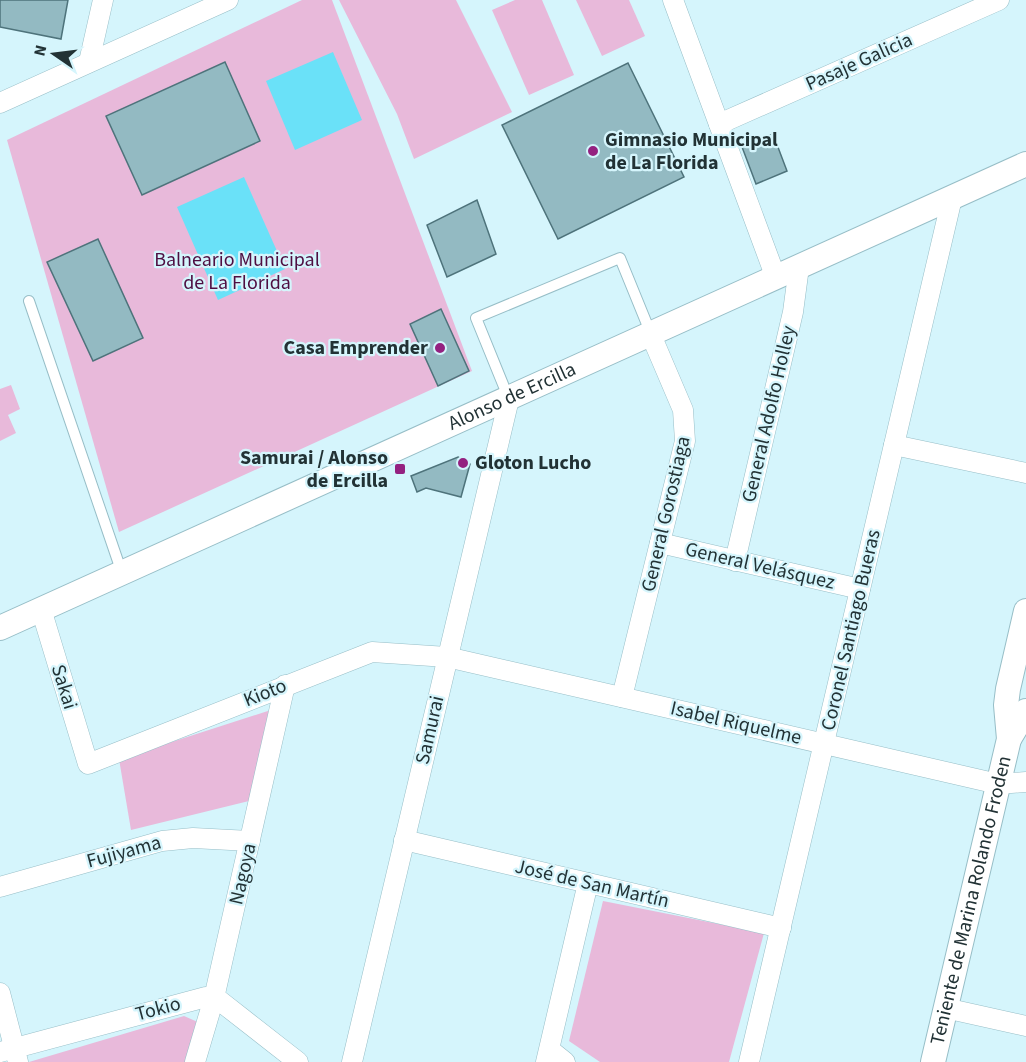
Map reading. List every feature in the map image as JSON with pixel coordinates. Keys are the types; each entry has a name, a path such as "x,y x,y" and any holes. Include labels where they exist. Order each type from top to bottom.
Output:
{"street":[{"path":"89,62 104,0"},
{"path":"0,102 228,0"},
{"path":"673,0 776,278"},
{"name":"Pasaje Galicia","path":"719,124 999,0"},
{"name":"Alonso de Ercilla","path":"0,628 1026,164"},
{"name":"Coronel Santiago Bueras","path":"749,1062 952,198"},
{"name":"General Adolfo Holley","path":"735,561 793,312 799,267"},
{"name":"General Gorostiaga","path":"622,697 683,452 686,430 679,400 651,334"},
{"name":"Samurai","path":"352,1062 509,399"},
{"path":"894,445 1026,473"},
{"name":"General Velásquez","path":"660,543 860,590"},
{"name":"Sakai","path":"41,609 88,764"},
{"name":"Teniente de Marina Rolando Froden","path":"1009,739 1006,705 1008,689 1026,611"},
{"name":"Kioto","path":"88,764 372,652 447,657"},
{"name":"Isabel Riquelme","path":"447,657 998,783 1026,782"},
{"name":"Nagoya","path":"195,1062 214,998 285,686"},
{"name":"Teniente de Marina Rolando Froden","path":"933,1062 1009,739 1026,711"},
{"name":"Fujiyama","path":"0,887 162,841 193,838 250,841"},
{"name":"José de San Martín","path":"404,840 781,928"},
{"path":"554,1058 588,883"},
{"path":"0,993 11,1054"},
{"name":"Tokio","path":"11,1054 198,998 214,998"},
{"path":"214,998 225,1004 298,1062"},
{"path":"945,1008 1026,1026"}],"lane":[{"path":"509,399 476,318 620,258 651,334"},
{"path":"29,301 122,573"}],"green space":[{"name":"Balneario Municipal de La Florida","path":"302,0 332,0 472,371 119,532 7,140"},
{"path":"339,0 456,0 512,112 414,159 397,114"},
{"path":"515,0 542,0 574,75 529,95 492,10"},
{"path":"576,0 629,0 645,36 602,56"},
{"path":"11,385 20,409 8,415 16,433 0,441 0,389"},
{"path":"277,708 253,800 131,830 119,759"},
{"path":"603,901 764,933 729,1062 600,1062 569,1041"},
{"path":"184,1016 200,1023 187,1062 29,1062"}],"water":[{"path":"333,52 362,120 295,150 266,81"},
{"path":"244,177 285,269 218,300 177,207"}],"building":[{"path":"0,0 68,0 61,39 0,27"},
{"path":"225,62 260,141 142,195 106,116"},
{"name":"Gimnasio Municipal de La Florida","path":"628,63 684,177 558,239 502,125"},
{"path":"773,134 787,171 756,184 742,147"},
{"path":"477,200 496,254 447,277 427,225"},
{"path":"98,239 143,338 93,361 47,262"},
{"name":"Casa Emprender","path":"441,309 469,371 438,386 410,324"},
{"path":"458,457 470,464 461,497 426,488 417,492 411,476"}],"place":[{"name":"Gimnasio Municipal de La Florida","path":"593,151"},
{"name":"Casa Emprender","path":"440,348"},
{"name":"Gloton Lucho","path":"463,463"},
{"name":"Samurai / Alonso de Ercilla","path":"400,469"}]}
